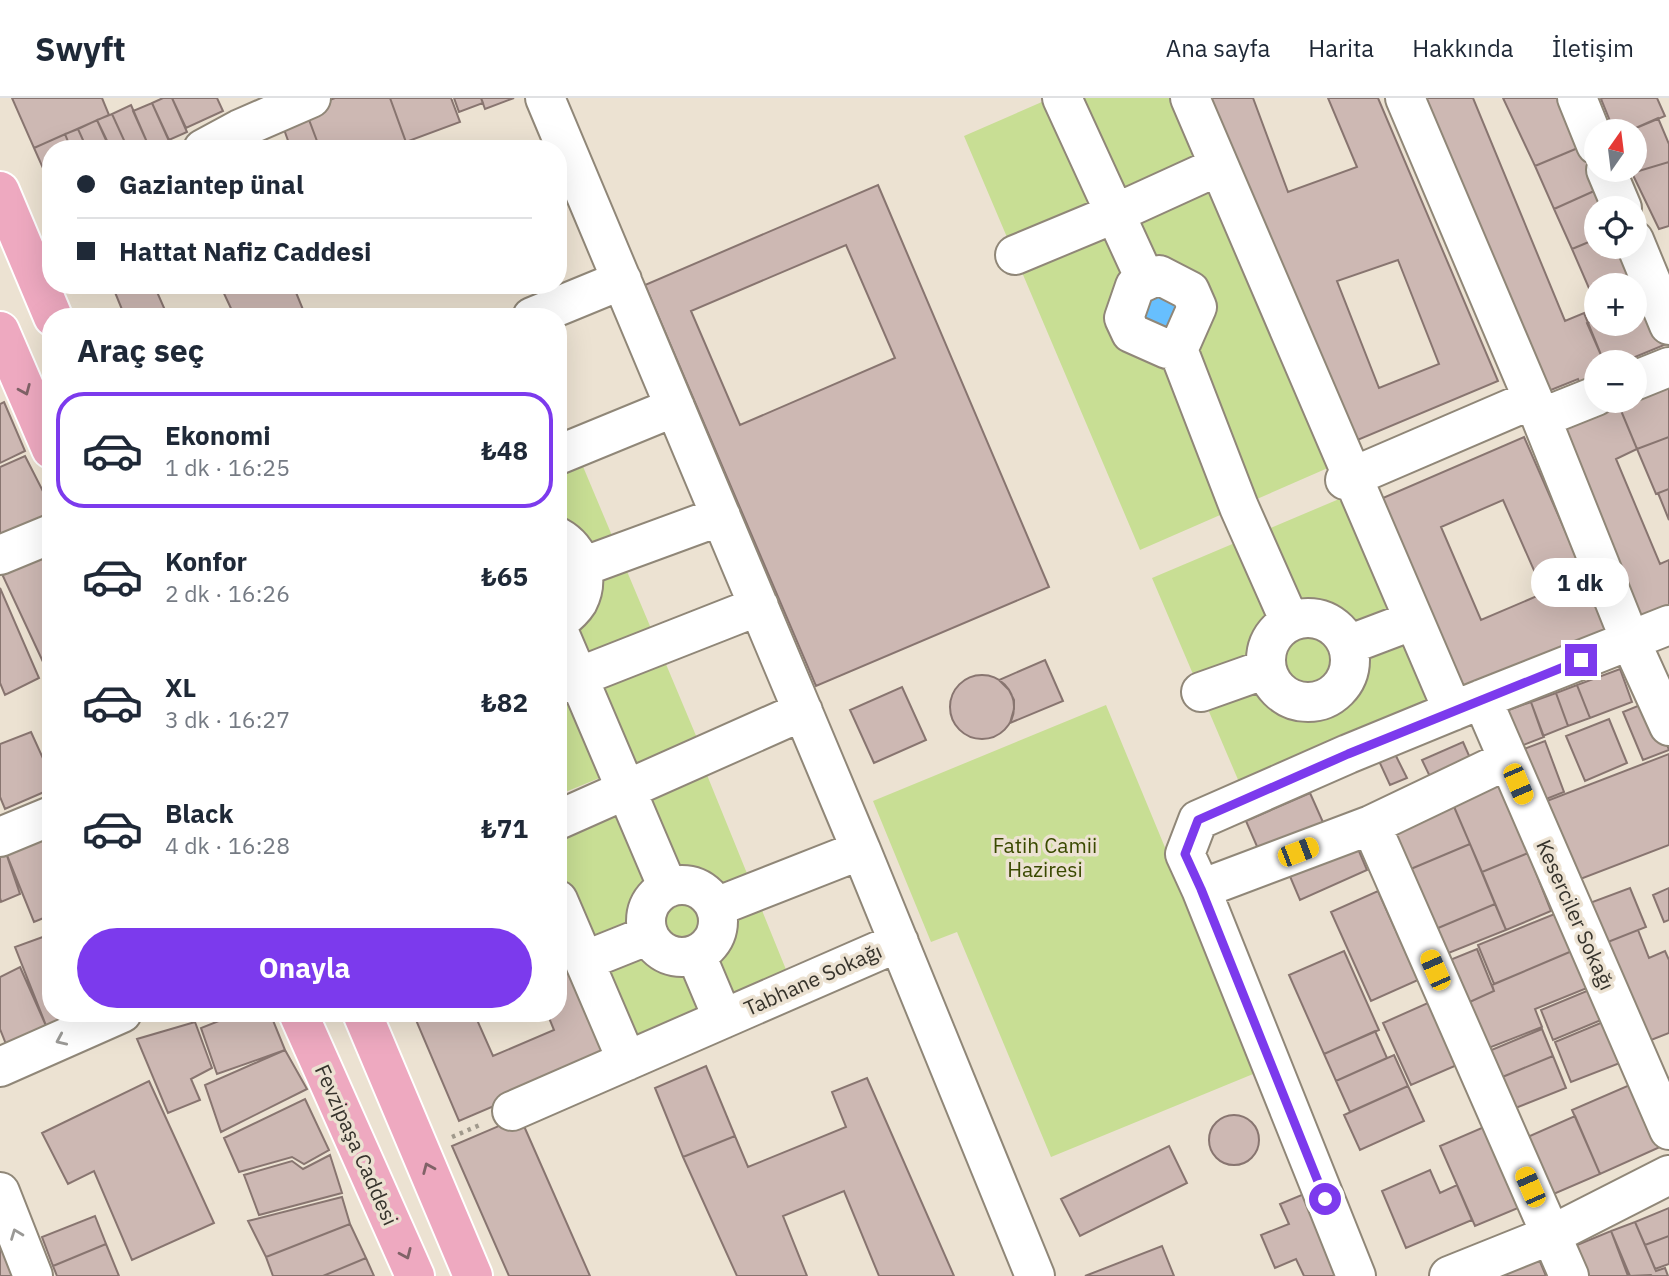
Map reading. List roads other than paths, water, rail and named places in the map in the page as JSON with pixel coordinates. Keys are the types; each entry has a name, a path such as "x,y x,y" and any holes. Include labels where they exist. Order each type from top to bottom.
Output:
{"main road":[{"path":"0,191 10,246 48,308"},
{"path":"0,331 42,428"},
{"name":"Fevzipaşa Caddesi","path":"302,1022 415,1276"},
{"path":"366,1022 472,1276"}],"street":[{"path":"212,140 237,113 311,98"},
{"path":"545,98 563,140"},
{"path":"1062,98 1146,281 1135,286 1124,318 1131,333 1167,349 1176,344 1238,507 1290,622"},
{"name":"Keserciler Sokağı","path":"1189,98 1349,478 1414,620 1467,705 1507,760 1669,1130"},
{"path":"1405,98 1537,408 1630,640 1669,726"},
{"path":"1577,98 1585,119"},
{"path":"567,150 899,942"},
{"path":"1015,255 1219,166"},
{"path":"1642,259 1669,325"},
{"path":"554,308 622,280"},
{"path":"1647,376 1669,367"},
{"path":"1349,478 1537,408 1584,398"},
{"path":"567,452 675,407"},
{"path":"582,568 721,516"},
{"path":"0,555 42,538"},
{"path":"567,543 575,552 582,568 583,584 579,600 567,615"},
{"path":"668,888 626,789 568,681 759,606"},
{"path":"1303,618 1330,624 1341,633 1348,645 1350,672 1333,695 1321,701 1307,703 1293,700 1281,693 1266,669 1270,642 1278,630 1303,618"},
{"path":"1348,645 1414,620"},
{"path":"1356,1276 1185,854 1198,820 1348,754 1669,625"},
{"path":"1201,692 1266,669"},
{"path":"1321,701 1348,754"},
{"path":"567,816 803,711"},
{"path":"1201,889 1371,825 1507,760"},
{"path":"0,837 42,820"},
{"path":"1371,825 1569,1276"},
{"path":"716,908 861,850"},
{"path":"679,885 701,890 716,908 718,930 706,949 696,955 683,958 671,956 660,950 649,935 646,916 650,905 657,895 668,888 679,885"},
{"path":"567,921 627,1061"},
{"path":"584,961 649,935"},
{"name":"Tabhane Sokağı","path":"512,1111 899,942 1035,1276"},
{"path":"696,955 723,1019"},
{"path":"0,1068 102,1022"},
{"path":"1449,1276 1551,1235 1669,1175"},
{"path":"0,1192 33,1276"}],"water":[{"path":"1143,285 1184,304 1160,342 1129,298"}],"park label":[{"name":"Fatih Camii Haziresi","path":"1045,858"}]}
